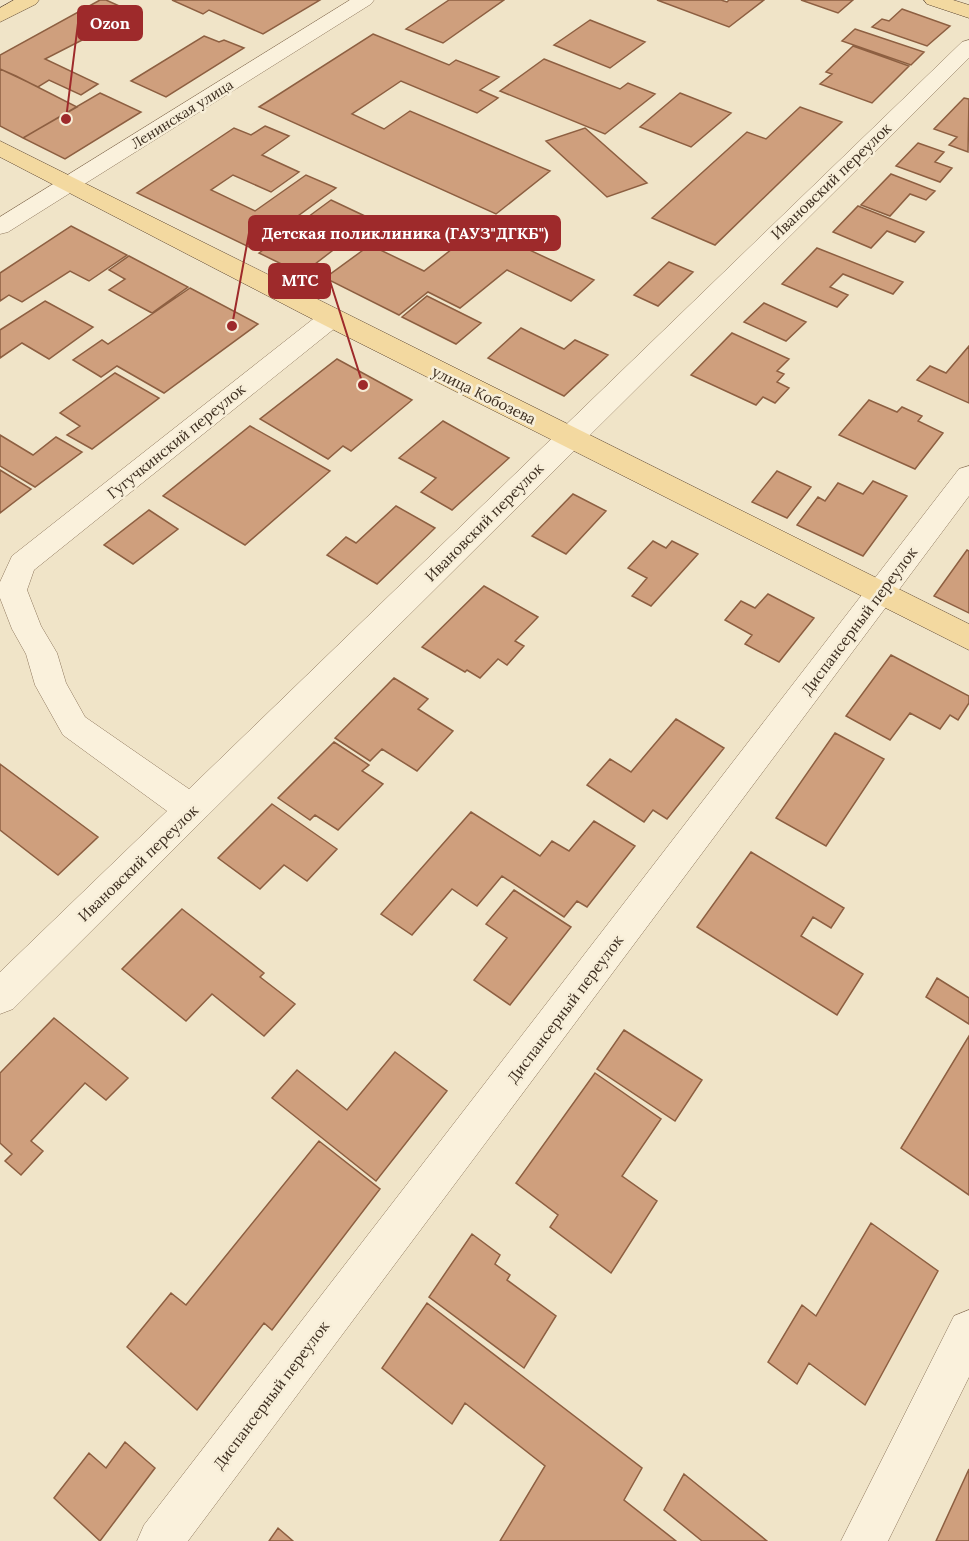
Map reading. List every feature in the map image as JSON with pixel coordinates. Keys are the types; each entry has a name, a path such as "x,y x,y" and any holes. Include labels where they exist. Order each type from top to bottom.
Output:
{"main road":[{"path":"0,16 29,0"},
{"path":"934,0 969,12"},
{"name":"улица Кобозева","path":"0,148 330,318 969,638"}],"street":[{"name":"Ленинская улица","path":"0,227 364,0"},
{"name":"Ивановский переулок","path":"0,997 969,46"},
{"name":"Гугучкинский переулок","path":"192,810 74,726 51,685 41,653 27,629 12,590 22,564 330,318"},
{"name":"Диспансерный переулок","path":"160,1541 969,476"},
{"path":"864,1541 969,1331"}],"building":[{"path":"100,0 106,0 135,13 45,59 98,84 81,95 49,80 38,87 0,69 0,55"},
{"path":"172,0 320,0 263,34 209,10 203,14"},
{"path":"449,0 504,0 443,43 406,29"},
{"path":"657,0 721,0 727,2 729,0 764,0 729,27"},
{"path":"801,0 853,0 838,13"},
{"path":"902,9 950,26 927,46 872,27 882,19 889,21"},
{"path":"590,20 645,42 610,68 554,45"},
{"path":"855,29 924,52 911,65 842,41"},
{"path":"373,34 449,65 456,60 499,77 480,90 498,98 477,113 401,81 352,114 384,129 410,111 550,171 496,214 259,107"},
{"path":"204,36 219,42 224,40 244,48 166,97 131,81"},
{"path":"853,46 909,66 872,103 820,84 832,74 826,72"},
{"path":"544,59 620,89 628,83 655,94 605,134 500,91"},
{"path":"0,69 77,107 23,138 0,126"},
{"path":"100,93 141,112 65,159 23,138"},
{"path":"680,93 731,113 691,147 640,127"},
{"path":"964,98 969,99 968,152 949,145 957,137 934,129"},
{"path":"800,107 842,122 715,245 652,218 747,132 766,139"},
{"path":"265,126 289,136 262,155 299,172 271,192 233,175 211,190 255,211 306,175 336,188 253,249 137,193 234,128 251,135"},
{"path":"585,128 647,183 607,197 546,141"},
{"path":"918,143 944,152 935,162 952,168 940,182 896,166"},
{"path":"891,174 935,191 926,200 910,194 890,216 861,205"},
{"path":"331,200 367,217 336,241 341,244 302,274 259,253"},
{"path":"858,206 924,232 915,242 887,231 871,248 833,232"},
{"path":"71,226 127,255 89,281 70,271 22,302 9,295 0,301 0,273"},
{"path":"480,227 594,280 571,301 507,270 460,308 428,292 399,315 325,278 370,245 424,271"},
{"path":"817,248 903,282 893,294 843,274 830,287 848,295 837,307 782,284"},
{"path":"129,256 188,287 152,313 109,290 125,279 109,270"},
{"path":"669,262 693,272 658,306 634,295"},
{"path":"190,288 258,324 164,393 117,366 101,377 73,360 102,340 108,344"},
{"path":"427,296 481,323 456,344 402,317"},
{"path":"45,301 93,327 49,359 22,343 0,358 0,330"},
{"path":"764,303 806,322 786,341 744,322"},
{"path":"521,328 564,349 575,340 608,355 564,396 488,358"},
{"path":"732,333 789,359 777,371 784,374 777,382 789,388 775,403 763,397 756,405 691,375"},
{"path":"969,346 969,403 917,380 930,366 946,373"},
{"path":"337,359 412,400 351,451 343,446 328,459 260,419"},
{"path":"115,373 159,398 92,449 67,435 80,426 60,413"},
{"path":"869,400 897,412 902,407 922,416 918,421 943,433 915,469 839,435"},
{"path":"443,421 509,458 452,510 421,492 436,478 399,458"},
{"path":"250,426 330,471 245,545 163,496"},
{"path":"0,435 33,455 56,437 82,452 35,487 0,466"},
{"path":"0,470 31,489 0,513"},
{"path":"777,471 811,487 787,518 752,502"},
{"path":"873,481 907,496 863,556 797,525 818,497 825,501 838,483 863,494"},
{"path":"573,494 606,511 566,554 532,536"},
{"path":"396,506 435,528 377,584 327,555 346,537 356,543"},
{"path":"149,510 178,529 133,564 104,545"},
{"path":"653,541 666,548 672,541 698,554 651,606 632,596 647,578 628,568"},
{"path":"967,550 969,551 969,613 934,596"},
{"path":"484,586 538,617 515,641 524,646 507,665 498,659 480,678 422,647"},
{"path":"768,594 814,618 779,662 745,644 752,635 725,620 741,601 755,608"},
{"path":"891,655 969,696 969,703 958,720 950,715 940,729 910,713 890,740 846,716"},
{"path":"394,678 428,699 418,709 453,731 417,771 382,749 370,761 335,738"},
{"path":"676,719 724,748 667,819 653,810 644,822 587,785 610,759 631,772"},
{"path":"835,733 884,759 826,846 776,818"},
{"path":"334,742 369,765 362,771 383,784 338,830 315,815 310,820 278,798"},
{"path":"0,764 98,837 58,875 0,830"},
{"path":"272,804 337,849 307,881 284,865 260,889 218,858"},
{"path":"471,812 540,856 552,841 569,851 594,821 635,846 587,907 577,901 564,917 502,876 477,906 452,889 412,935 381,914"},
{"path":"751,852 844,908 831,928 813,917 801,936 863,974 837,1015 697,927"},
{"path":"514,890 571,927 510,1005 474,980 507,938 486,924"},
{"path":"182,909 264,973 260,977 295,1004 264,1036 212,994 186,1021 122,969"},
{"path":"937,978 969,998 969,1024 926,997"},
{"path":"54,1018 128,1078 106,1100 85,1083 31,1141 43,1151 21,1175 5,1161 12,1154 0,1143 0,1073"},
{"path":"624,1030 702,1080 675,1121 597,1069"},
{"path":"969,1036 969,1195 901,1148"},
{"path":"395,1052 447,1091 376,1181 272,1098 297,1070 347,1110"},
{"path":"595,1073 661,1119 622,1176 657,1201 611,1273 550,1227 558,1215 516,1183"},
{"path":"319,1141 380,1189 272,1330 264,1323 197,1410 127,1347 171,1293 186,1305"},
{"path":"871,1223 938,1271 865,1405 809,1363 797,1384 768,1362 802,1305 816,1316"},
{"path":"472,1234 500,1255 495,1264 510,1275 507,1280 556,1316 524,1368 429,1297"},
{"path":"427,1303 642,1468 624,1500 676,1541 500,1541 545,1466 465,1403 452,1424 382,1368"},
{"path":"125,1442 155,1468 100,1541 54,1498 89,1453 106,1468"},
{"path":"969,1469 969,1541 936,1541"},
{"path":"684,1474 767,1541 702,1541 664,1510"},
{"path":"278,1528 293,1541 269,1541"}],"place":[{"name":"Ozon","path":"66,119"},
{"name":"Детская поликлиника (ГАУЗ\"ДГКБ\")","path":"232,326"},
{"name":"МТС","path":"363,385"}]}
